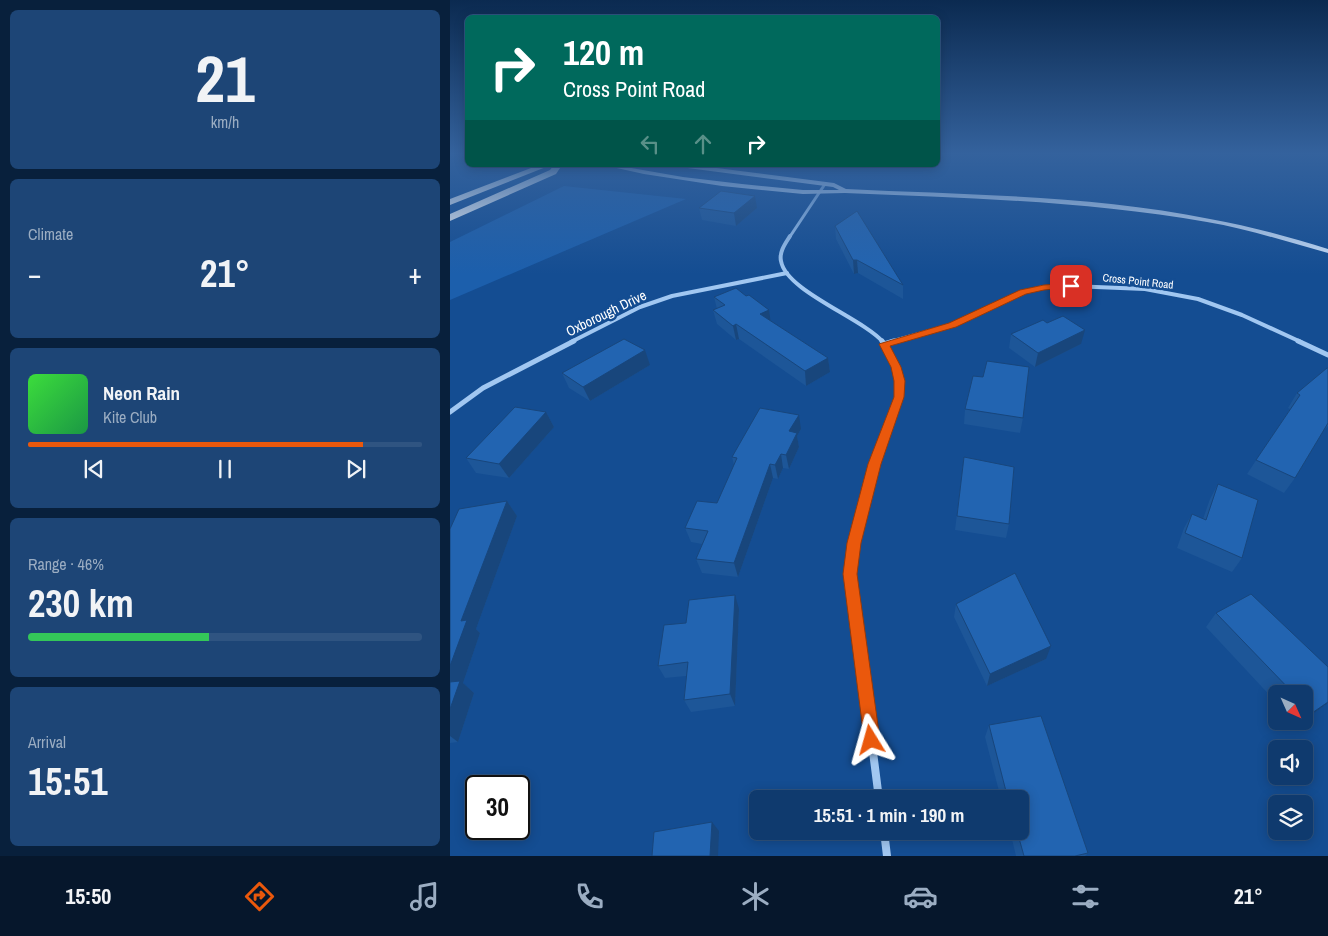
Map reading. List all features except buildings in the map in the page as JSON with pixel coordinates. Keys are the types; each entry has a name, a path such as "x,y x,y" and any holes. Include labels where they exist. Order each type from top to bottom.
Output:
{"highway":[{"path":"450,202 471,194"},
{"path":"450,218 504,194"}],"main road":[{"path":"903,194 1078,203 1149,209 1239,225 1328,250"}],"street":[{"path":"817,194 783,246 780,256 781,264 794,282 872,331 884,344 896,367 900,381 899,397 874,464 854,543 850,574 879,790"},
{"name":"Oxborough Drive","path":"450,412 483,388 640,307 672,296 787,273"},
{"name":"Cross Point Road","path":"884,344 952,325 1023,292 1044,287 1071,286 1155,290 1198,299 1242,315 1328,355"},
{"path":"885,840 887,856"}],"shaded area":[{"path":"548,194 639,194 686,199 450,300 450,242"}],"route":[{"path":"871,740 850,574 854,543 874,464 899,397 900,381 896,367 884,344 952,325 1023,292 1044,287 1071,286"}]}
